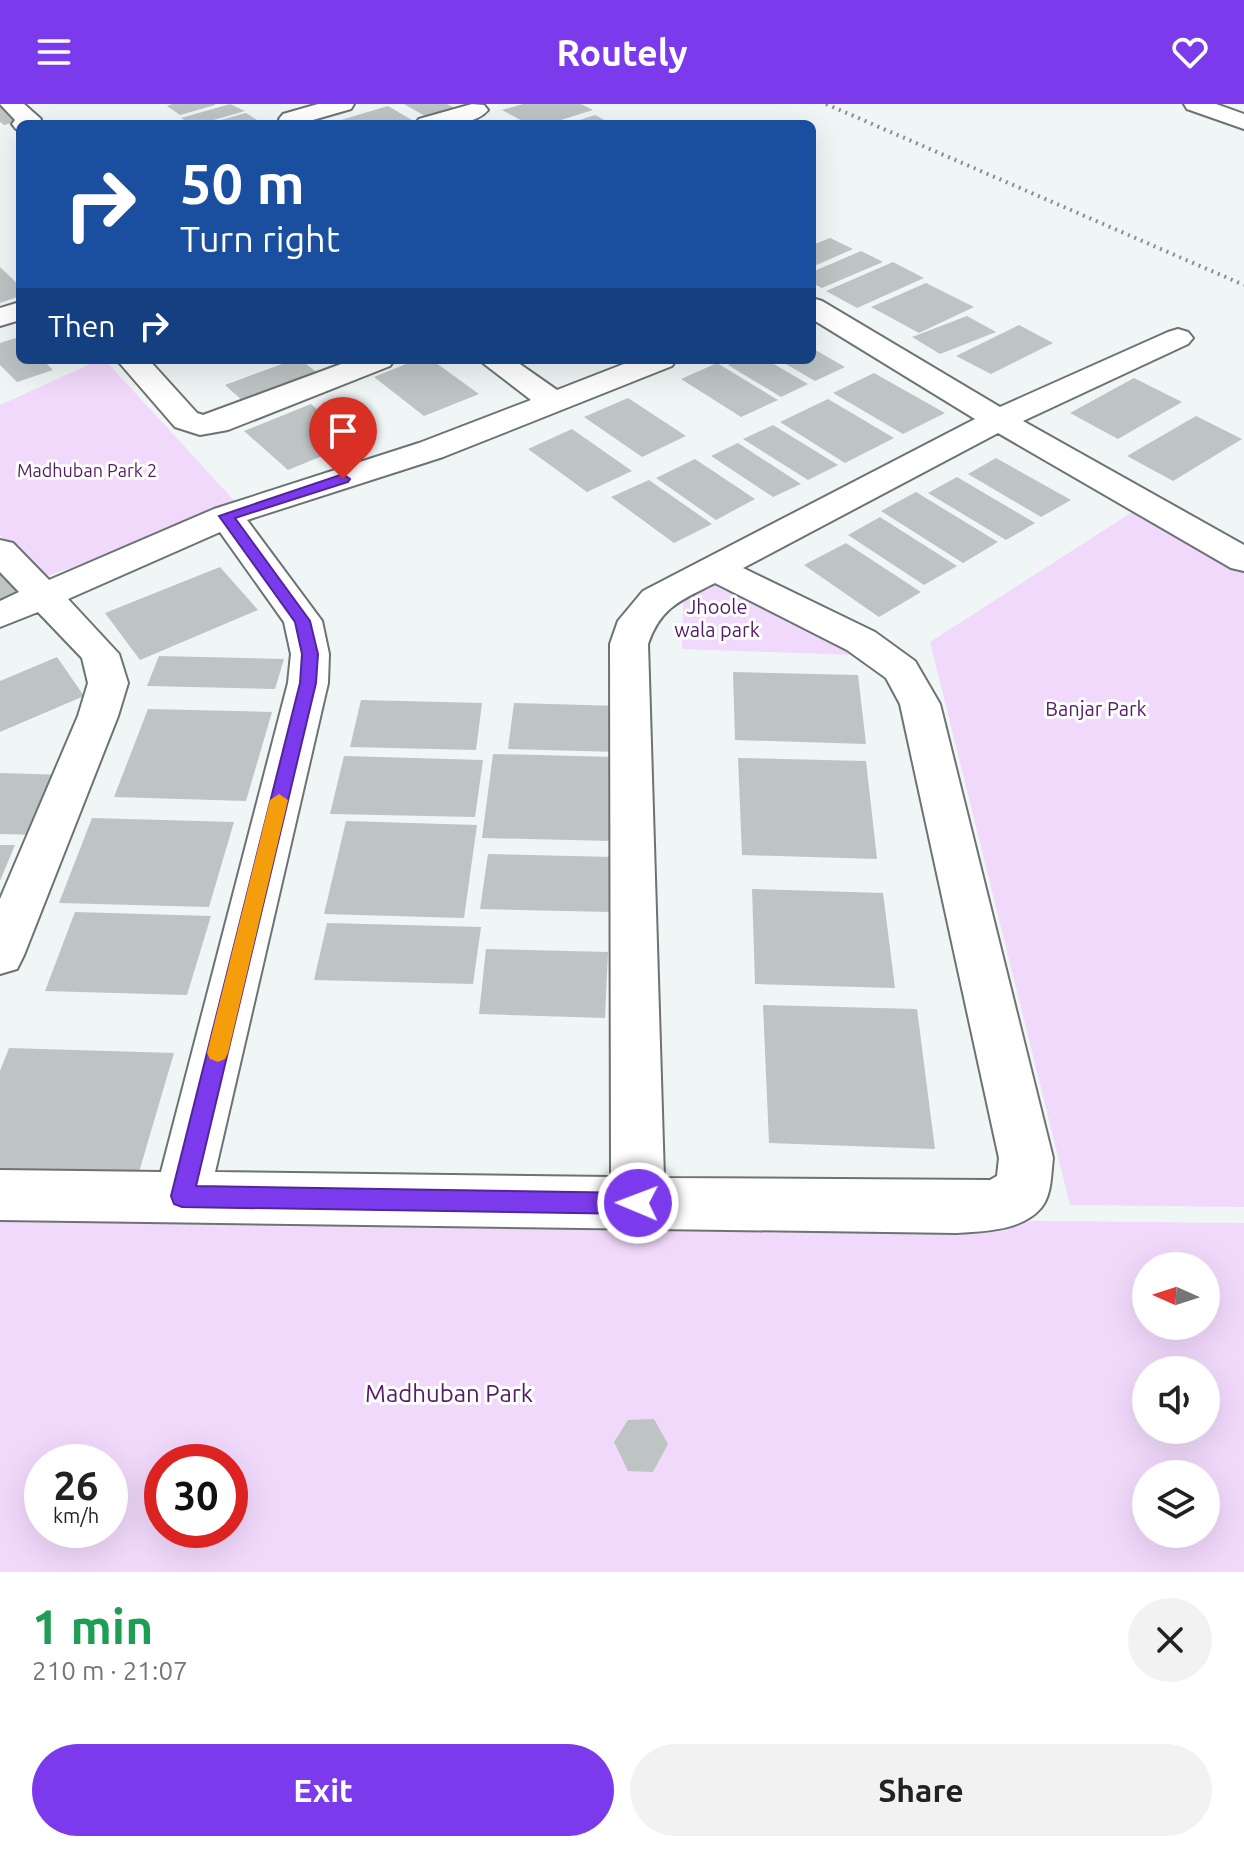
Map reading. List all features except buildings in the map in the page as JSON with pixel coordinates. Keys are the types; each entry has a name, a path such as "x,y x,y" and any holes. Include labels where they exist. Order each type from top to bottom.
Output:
{"street":[{"path":"10,104 28,120"},
{"path":"288,118 343,104"},
{"path":"1195,104 1244,122"},
{"path":"437,120 470,107 492,120"},
{"path":"816,309 998,420 1244,560"},
{"path":"638,1203 629,644 637,621 656,599 714,568 998,420 1178,338"},
{"path":"136,364 186,420 200,425 217,423 369,364"},
{"path":"500,364 554,402"},
{"path":"0,615 226,516 431,450 651,364"},
{"path":"182,1196 309,669 310,654 303,621 226,516"},
{"path":"0,551 100,654 108,683 98,716 0,955"},
{"path":"0,1195 957,1207 998,1205 1022,1190 1026,1158 920,704 901,670 861,641 714,568"}],"green space":[{"name":"Madhuban Park 2","path":"90,364 109,364 240,507 39,579 0,535 0,405"},
{"name":"Banjar Park","path":"1137,509 1244,571 1244,1207 1070,1205 930,642"},
{"name":"Jhoole wala park","path":"684,579 716,583 881,656 682,649"},
{"name":"Madhuban Park","path":"0,1211 1244,1223 1244,1572 0,1572"}],"railway":[{"path":"826,104 1244,285"}],"slow traffic":[{"path":"218,1053 279,800"}],"route":[{"path":"343,479 226,516 303,621 310,654 308,683 182,1196 638,1203"}]}
